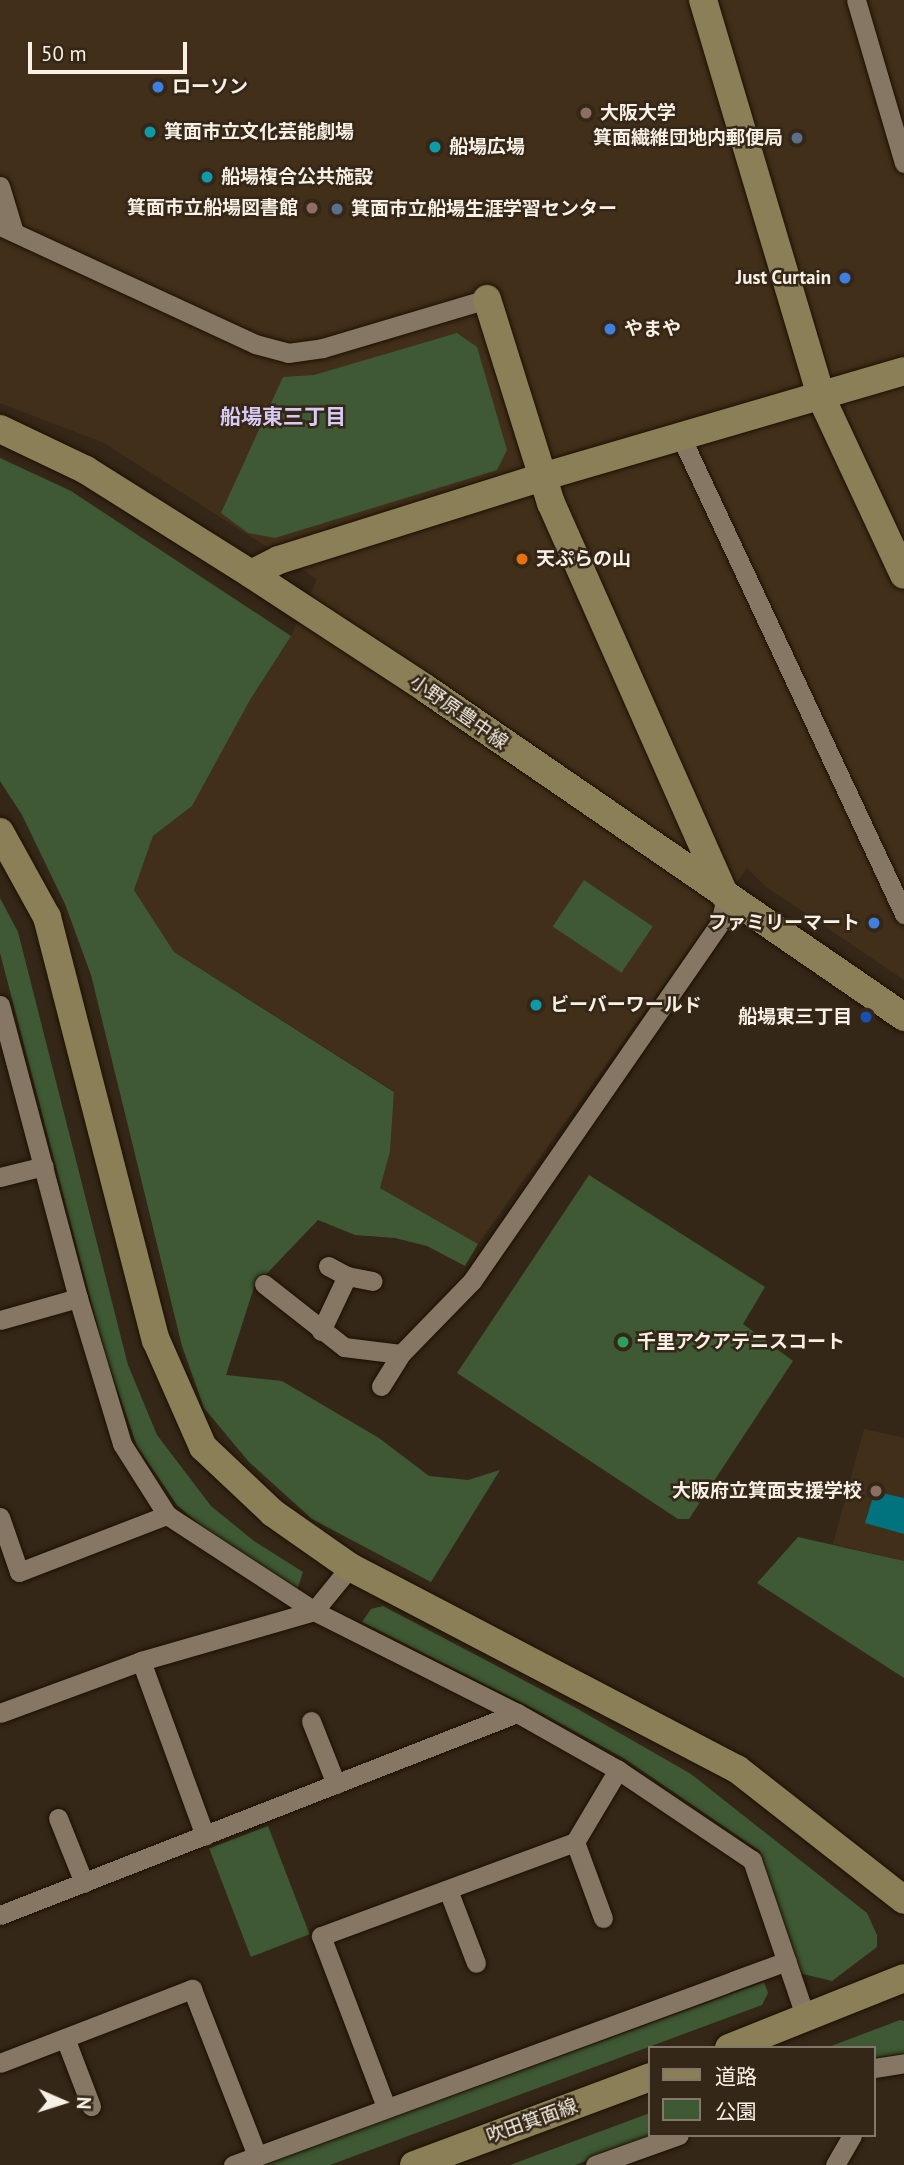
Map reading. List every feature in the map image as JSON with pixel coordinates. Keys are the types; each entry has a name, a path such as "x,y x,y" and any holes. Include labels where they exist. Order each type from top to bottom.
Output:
{"street":[{"path":"703,0 821,397 904,575"},
{"path":"856,0 904,163"},
{"path":"0,186 7,229 255,344 288,353 323,348 487,299 542,477 726,898 720,923 472,1281 401,1354 381,1386"},
{"path":"251,574 279,560 542,477 904,371"},
{"name":"小野原豊中線","path":"0,429 86,470 251,574 425,688 726,898 904,1017"},
{"path":"681,436 904,914"},
{"path":"0,832 47,917 156,1340 203,1447 272,1513 350,1567 737,1769 904,1900"},
{"path":"0,1005 78,1298 122,1444 167,1515 313,1611 517,1713 618,1770 752,1860 806,2019"},
{"path":"0,1177 44,1166"},
{"path":"328,1266 346,1276 373,1281"},
{"path":"321,1331 346,1276"},
{"path":"264,1284 344,1347 401,1354"},
{"path":"0,1320 78,1298"},
{"path":"0,1517 19,1572 167,1515"},
{"path":"0,1713 141,1661 313,1611 350,1567"},
{"path":"141,1661 205,1836"},
{"path":"0,1915 517,1713"},
{"path":"311,1721 337,1784"},
{"path":"386,2108 321,1936 575,1842 618,1770"},
{"path":"58,1818 84,1882"},
{"path":"575,1842 603,1918"},
{"path":"447,1890 477,1963"},
{"path":"233,2165 787,1961"},
{"path":"734,2046 904,1978"},
{"path":"0,2063 192,1989 257,2156"},
{"path":"65,2038 91,2106"},
{"path":"876,2068 904,2063"},
{"name":"吹田箕面線","path":"414,2165 648,2078"},
{"path":"595,2165 673,2137"},
{"path":"835,2165 851,2137"}],"shaded area":[{"path":"0,0 904,0 904,980 765,886 747,868 478,1244 380,1188 390,1152 394,1091 174,952 134,890 153,836 192,806 250,700 291,636 317,579 104,443 0,403"},
{"name":"大阪府立箕面支援学校","path":"864,1429 904,1438 904,1561 833,1544"}],"green space":[{"path":"457,333 477,347 507,450 497,470 275,538 248,533 221,513 283,377 314,375"},
{"path":"0,458 71,491 291,636 250,700 192,806 153,836 134,890 174,952 394,1092 390,1152 380,1188 478,1244 465,1266 427,1246 395,1238 355,1235 318,1220 254,1287 226,1375 282,1381 379,1438 429,1476 468,1480 500,1470 431,1582 312,1519 249,1462 204,1408 182,1346 91,975 65,904 22,815 0,781"},
{"path":"584,880 653,926 621,973 553,926"},
{"path":"0,898 18,932 128,1365 157,1435 211,1506 254,1541 303,1572 297,1590 221,1543 177,1505 137,1446 105,1354 0,953"},
{"name":"千里アクアテニスコート","path":"589,1175 765,1287 743,1324 793,1361 689,1519 678,1519 457,1373"},
{"path":"798,1537 904,1561 904,1678 757,1583"},
{"path":"383,1606 576,1708 691,1774 867,1913 877,1935 877,1947 832,1981 799,1973 760,1851 625,1759 538,1711 362,1622 371,1609"},
{"path":"268,1826 310,1934 251,1957 209,1849"},
{"path":"764,1982 768,1993 762,2005 330,2165 261,2165"},
{"path":"900,2020 904,2021 904,2054 876,2058 876,2046 831,2046"},
{"path":"648,2114 650,2137 575,2165 510,2165"}],"water":[{"path":"877,1484 884,1486 882,1493 904,1498 904,1534 865,1523"}],"place":[{"name":"ローソン","path":"158,87"},
{"name":"大阪大学","path":"586,113"},
{"name":"箕面市立文化芸能劇場","path":"150,132"},
{"name":"箕面繊維団地内郵便局","path":"797,138"},
{"name":"船場広場","path":"435,147"},
{"name":"船場複合公共施設","path":"207,177"},
{"name":"箕面市立船場図書館","path":"312,208"},
{"name":"箕面市立船場生涯学習センター","path":"337,209"},
{"name":"Just Curtain","path":"845,278"},
{"name":"やまや","path":"610,329"},
{"name":"天ぷらの山","path":"522,559"},
{"name":"ファミリーマート","path":"874,923"},
{"name":"ビーバーワールド","path":"536,1005"},
{"name":"船場東三丁目","path":"866,1017"},
{"name":"千里アクアテニスコート","path":"623,1342"},
{"name":"大阪府立箕面支援学校","path":"876,1491"}],"district":[{"name":"船場東三丁目","path":"283,417"}]}
